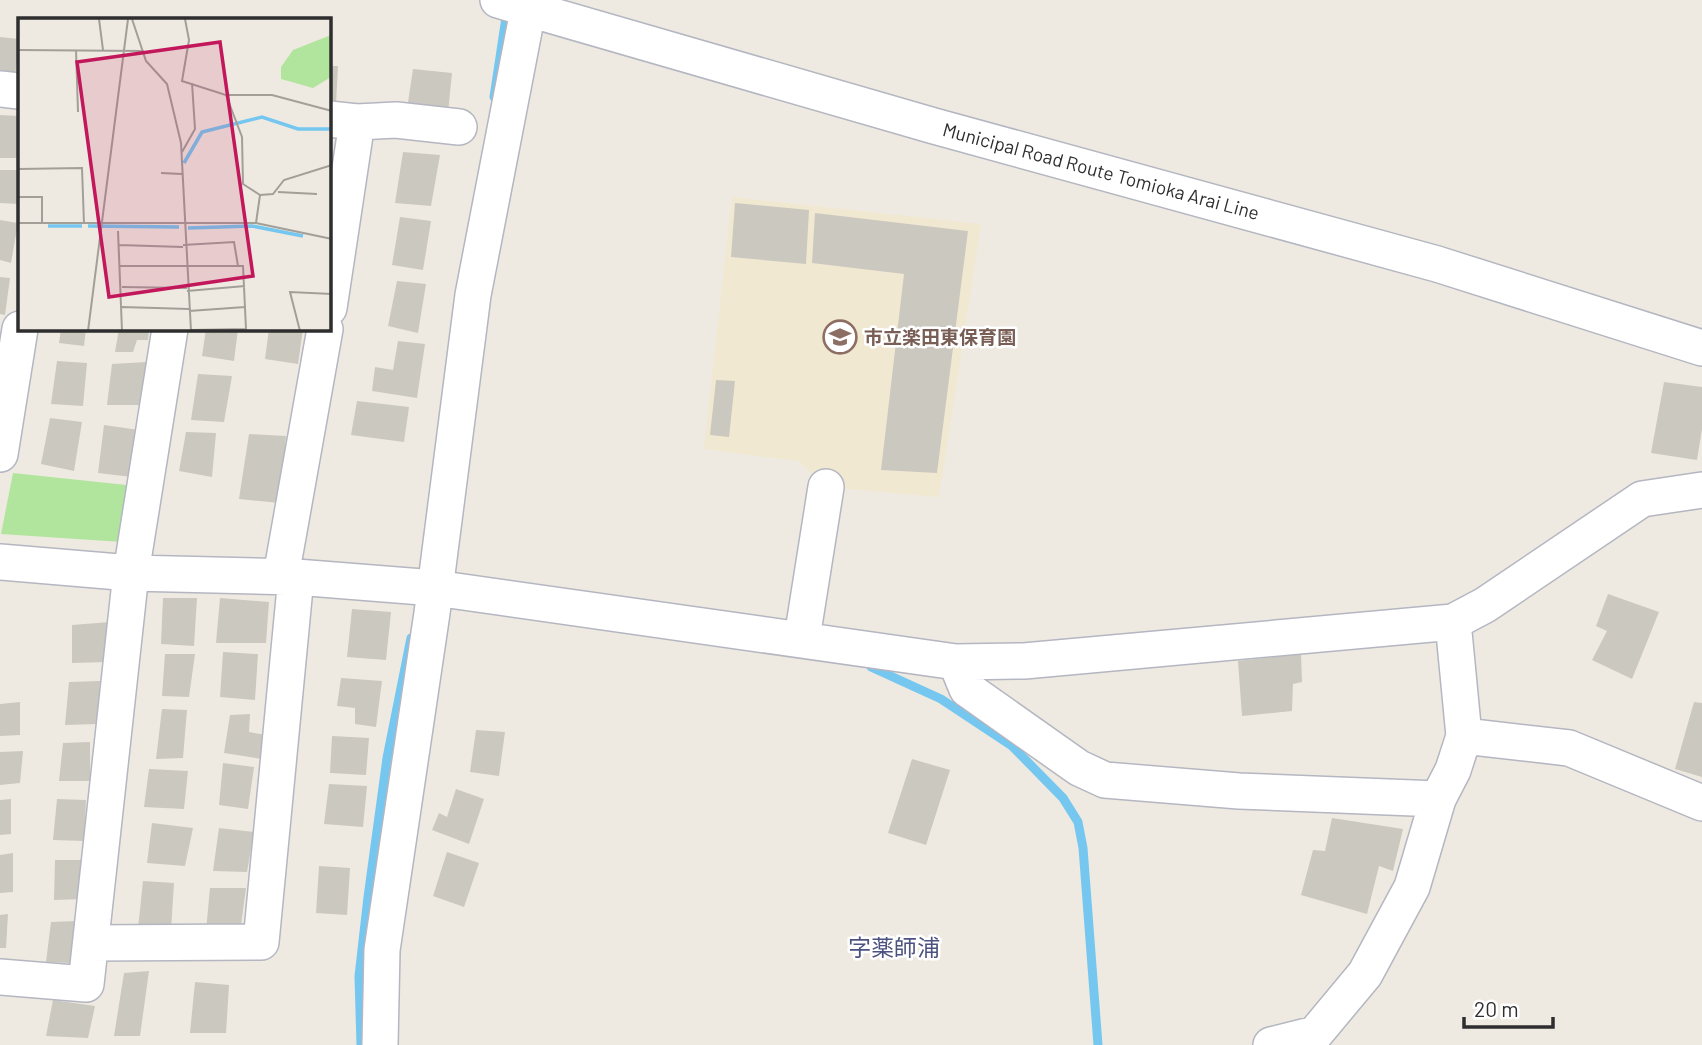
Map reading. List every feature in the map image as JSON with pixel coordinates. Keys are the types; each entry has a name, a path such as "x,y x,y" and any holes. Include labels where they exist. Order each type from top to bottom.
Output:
{"street":[{"name":"Municipal Road Route Tomioka Arai Line","path":"519,3 934,126 1424,260 1702,348"},
{"path":"380,1045 372,949 435,588 473,295 519,3"},
{"path":"0,89 18,91"},
{"path":"331,281 343,121 396,120 459,127"},
{"path":"0,454 20,331"},
{"path":"0,977 86,984 131,573 170,331"},
{"path":"91,943 261,942 289,577 325,331"},
{"path":"802,638 826,487"},
{"path":"0,562 131,573 289,577 435,588 802,638 956,662 1024,661 1453,622 1485,605 1643,499 1702,490"},
{"path":"1271,1045 1313,1040 1365,974 1412,887 1438,799 1464,736 1453,622"},
{"path":"956,662 967,689 1079,768 1105,780 1239,791 1438,799"},
{"path":"1464,736 1569,748 1702,803"}],"shaded area":[{"name":"市立楽田東保育園","path":"732,197 981,224 939,497 826,487 798,461 704,449"}],"green space":[{"path":"13,473 136,486 122,542 1,534"}],"building":[{"path":"0,37 18,39 15,78 0,76"},
{"path":"331,66 338,66 336,104 331,104"},
{"path":"413,69 452,73 448,113 407,109"},
{"path":"0,115 18,116 18,158 0,158"},
{"path":"403,152 440,155 431,206 395,203"},
{"path":"0,170 18,170 18,204 0,203"},
{"path":"735,203 809,210 806,264 731,257"},
{"path":"815,213 968,231 937,473 881,470 904,274 812,263"},
{"path":"400,217 431,221 423,270 392,265"},
{"path":"0,220 18,223 11,263 0,260"},
{"path":"0,277 10,278 5,315 0,314"},
{"path":"397,281 426,284 418,333 388,326"},
{"path":"61,331 86,331 84,346 59,343"},
{"path":"119,331 149,331 148,340 137,340 133,352 115,352"},
{"path":"206,331 238,331 234,361 202,356"},
{"path":"269,331 303,331 298,364 265,359"},
{"path":"398,341 425,344 417,398 372,391 375,367 393,370"},
{"path":"57,361 87,363 83,406 51,404"},
{"path":"147,362 141,405 107,405 112,364"},
{"path":"198,374 232,376 224,422 191,420"},
{"path":"716,380 735,381 729,437 710,435"},
{"path":"1664,382 1702,387 1702,429 1697,460 1651,453"},
{"path":"357,401 409,407 404,442 351,435"},
{"path":"50,418 82,422 74,471 41,464"},
{"path":"104,425 139,430 132,477 98,473"},
{"path":"186,432 216,433 212,477 179,471"},
{"path":"249,434 286,436 280,503 239,499"},
{"path":"1608,594 1659,612 1632,679 1592,660 1607,631 1596,626"},
{"path":"163,598 197,598 194,646 161,644"},
{"path":"220,598 269,602 266,643 216,643"},
{"path":"352,609 391,612 386,660 347,657"},
{"path":"110,622 109,662 72,663 72,625"},
{"path":"223,652 258,654 255,700 220,697"},
{"path":"165,654 195,654 189,697 162,696"},
{"path":"1301,654 1302,682 1293,684 1292,711 1242,716 1238,661"},
{"path":"341,678 382,681 376,727 355,724 355,708 337,706"},
{"path":"100,681 97,724 65,725 69,682"},
{"path":"20,702 20,735 0,736 0,704"},
{"path":"1694,702 1702,703 1702,777 1675,769"},
{"path":"162,709 187,710 183,758 156,759"},
{"path":"250,714 249,732 266,735 262,759 224,753 230,715"},
{"path":"476,730 505,732 499,776 470,772"},
{"path":"332,736 369,738 366,775 330,773"},
{"path":"90,742 90,781 59,781 63,743"},
{"path":"23,751 20,783 0,785 0,752"},
{"path":"912,759 950,770 926,845 888,833"},
{"path":"223,763 254,767 248,809 219,805"},
{"path":"149,769 188,771 184,809 144,807"},
{"path":"329,784 367,786 363,827 324,824"},
{"path":"456,789 484,799 469,844 432,830 439,813 447,817"},
{"path":"11,799 11,834 0,835 0,800"},
{"path":"57,799 86,800 84,841 53,840"},
{"path":"1332,818 1403,829 1393,871 1379,866 1367,914 1301,895 1313,850 1325,851"},
{"path":"152,823 193,828 185,866 147,863"},
{"path":"219,828 254,832 247,872 213,871"},
{"path":"447,852 479,863 464,907 433,896"},
{"path":"13,853 13,892 0,893 0,855"},
{"path":"55,860 84,860 83,899 54,900"},
{"path":"319,866 350,868 347,915 316,913"},
{"path":"143,881 174,883 171,930 138,929"},
{"path":"210,888 246,888 240,933 206,931"},
{"path":"8,914 6,948 0,948 0,915"},
{"path":"76,921 71,963 46,962 51,922"},
{"path":"149,971 140,1036 114,1036 124,973"},
{"path":"195,982 229,985 226,1033 190,1033"},
{"path":"53,1000 95,1006 88,1038 46,1036"}],"waterway":[{"path":"494,97 507,11"},
{"path":"361,1045 359,976 368,897 387,758 411,638"},
{"path":"871,667 941,699 1012,746 1063,798 1078,822 1083,848 1098,1045"}],"place":[{"name":"市立楽田東保育園","path":"840,337"}],"district":[{"name":"字薬師浦","path":"894,948"}]}
